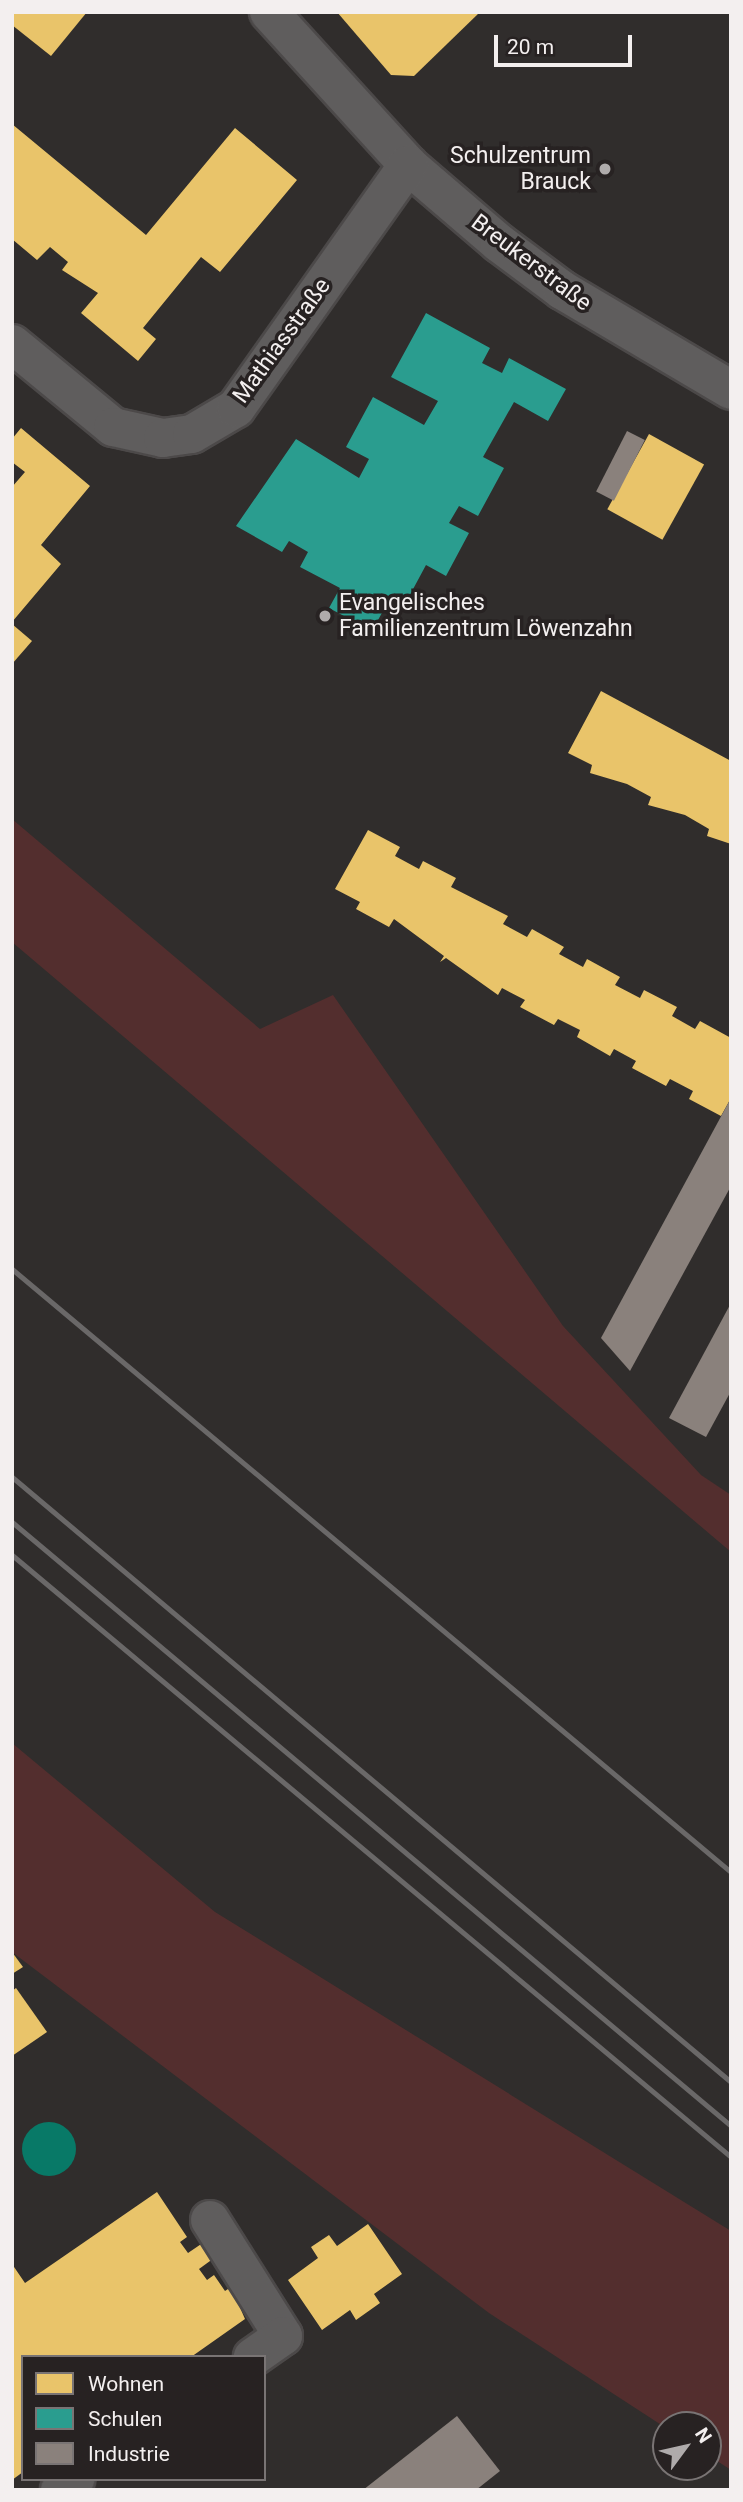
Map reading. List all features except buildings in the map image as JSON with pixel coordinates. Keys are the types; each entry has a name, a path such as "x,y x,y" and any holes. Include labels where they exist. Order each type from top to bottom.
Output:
{"street":[{"name":"Breukerstraße","path":"269,12 408,164 562,290 731,390"},
{"name":"Mathiasstraße","path":"12,344 113,427 163,438 192,434 236,408 408,164"},
{"path":"210,2220 283,2336 256,2355"}],"shaded area":[{"path":"12,819 260,1029 333,995 563,1326 701,1475 731,1495 731,1552 12,942"},
{"path":"12,1743 215,1912 731,2231 731,2470 722,2464 722,2411 652,2411 652,2419 489,2313 12,1952"},
{"path":"49,2122 68,2130 76,2149 68,2168 49,2176 30,2168 22,2149 30,2130"}],"railway":[{"path":"12,1269 731,1872"},
{"path":"12,1477 731,2082"},
{"path":"12,1522 731,2126"},
{"path":"12,1555 731,2157"}],"place":[{"name":"Schulzentrum Brauck","path":"605,169"},
{"name":"Evangelisches Familienzentrum Löwenzahn","path":"325,616"}]}
